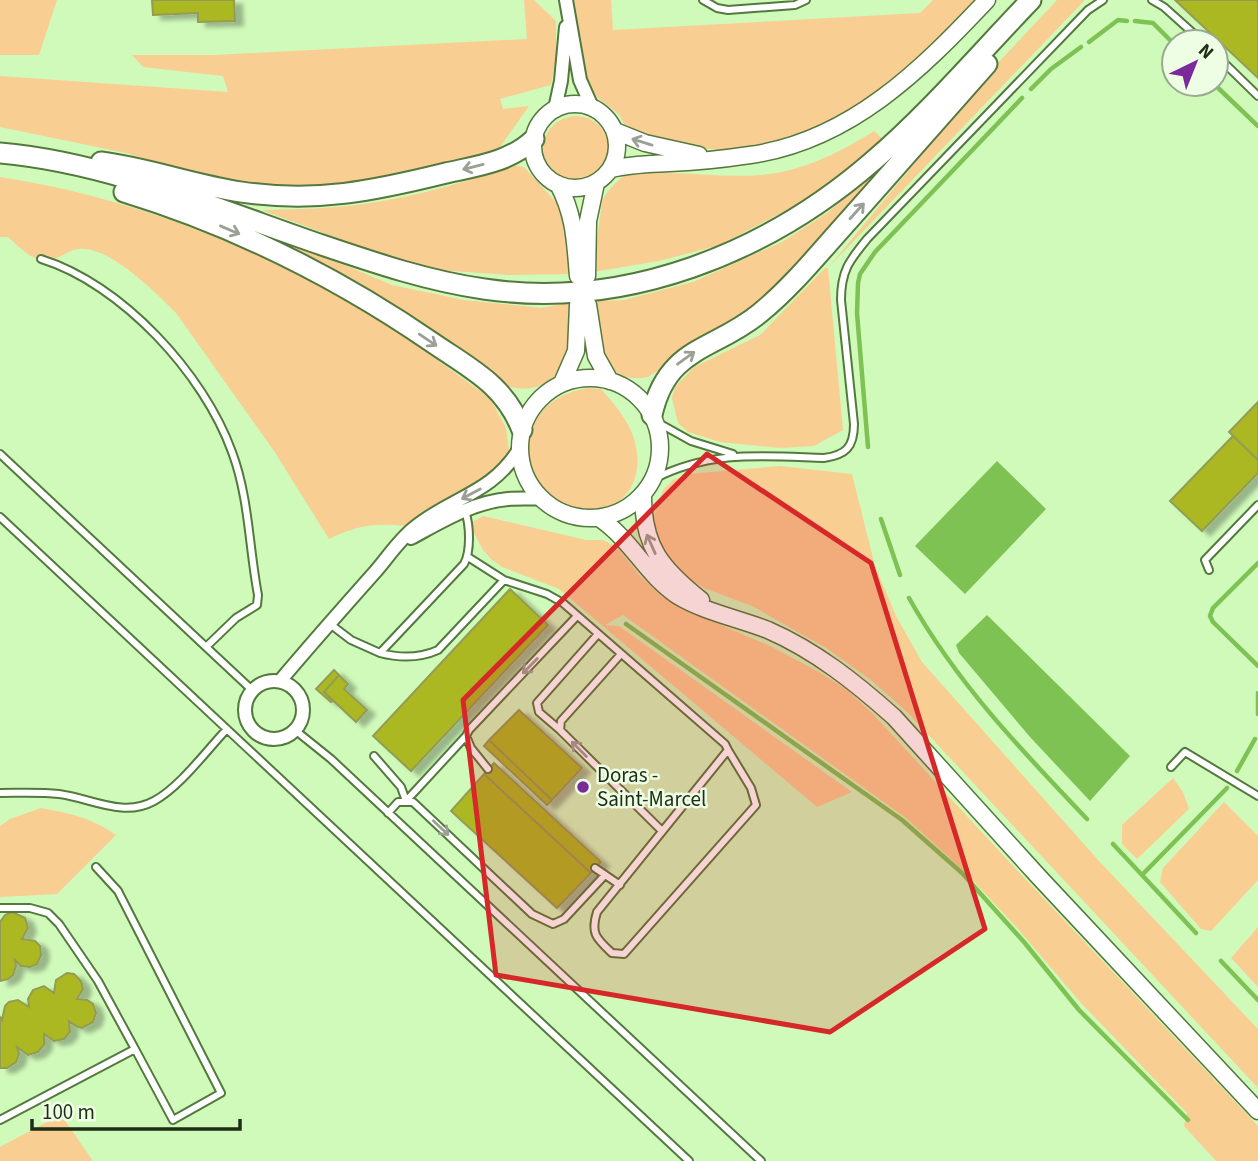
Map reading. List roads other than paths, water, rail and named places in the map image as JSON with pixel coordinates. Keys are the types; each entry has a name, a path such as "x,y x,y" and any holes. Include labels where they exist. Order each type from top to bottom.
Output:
{"main road":[{"path":"611,169 632,164 753,155 799,143 858,116 905,81 987,0"},
{"path":"4,157 93,170 140,183 436,281 486,290 532,292 597,289 685,271 734,252 782,227 830,196 910,127 1031,0"},
{"path":"4,157 185,212 307,266 378,306 476,373 505,397 521,439 525,475 541,498 568,515 599,518 623,511 643,496 654,479 661,450 654,418 662,384 670,371 691,354 747,323 786,290 1045,0"},
{"path":"567,104 592,107 602,113 615,131 618,144 611,169 596,183 584,188 570,188 558,184 541,171 533,150 537,127 555,109 567,104"},
{"path":"615,131 645,143 718,158"},
{"path":"4,157 43,155 128,166 238,191 310,197 366,191 491,162 514,154 534,139"},
{"path":"558,184 571,211 582,276 588,222 596,183"},
{"path":"562,383 576,351 583,305 596,356 610,381"},
{"path":"521,439 533,407 541,397 562,383 586,378 610,381 634,393 654,418"},
{"path":"643,496 645,529 656,555 677,580 714,610"},
{"path":"599,518 622,536 652,573 676,594 692,604 769,631 827,663 894,718 1258,1111"}],"street":[{"path":"566,0 580,80 592,107"},
{"path":"555,109 561,81 567,16"},
{"path":"280,681 412,529 493,481 511,462 521,439"},
{"path":"399,544 465,511 507,499 541,498"},
{"path":"280,681 294,689 302,701 302,716 295,730 282,738 267,738 254,732 246,719 245,703 252,690 265,682 280,681"}],"lane":[{"path":"703,0 717,8 728,10 795,5 806,0"},
{"path":"654,479 690,464 737,455 824,458 838,456 849,449 854,438 854,424 841,300 841,283 845,268 867,239 1088,10 1103,0"},
{"path":"1152,0 1187,28"},
{"path":"1230,69 1258,96"},
{"path":"41,260 71,272 135,316 186,368 220,424 241,484 258,595 257,605 236,618 207,646"},
{"path":"654,418 691,441 737,455"},
{"path":"0,453 252,690"},
{"path":"1209,570 1205,560 1258,505"},
{"path":"380,653 468,557 468,519 465,511"},
{"path":"0,517 689,1161"},
{"path":"468,557 504,580 547,594 577,616 728,750 751,788 756,805 624,954 612,954 597,939 593,926 597,912 728,750"},
{"path":"328,623 351,640 380,653 394,657 426,655 438,649 504,580"},
{"path":"407,801 469,730 577,616"},
{"path":"598,634 537,703 539,712 662,831"},
{"path":"560,730 561,721 621,654"},
{"path":"0,793 61,794 116,808 153,802 168,792 226,729"},
{"path":"295,730 331,759 761,1161"},
{"path":"466,736 471,748 488,769"},
{"path":"1171,767 1185,752 1258,796"},
{"path":"374,756 401,787 407,801"},
{"path":"388,813 398,802 413,802 532,914 553,924 564,919 604,876"},
{"path":"0,908 30,908 48,913 59,924 98,981 173,1120 221,1093 118,891 96,867"},
{"path":"595,868 620,885"},
{"path":"0,1120 135,1049"}],"waterway":[{"path":"1089,42 1118,20 1127,21"},
{"path":"1135,21 1153,23 1160,30"},
{"path":"1031,89 1051,69 1081,47"},
{"path":"868,447 857,313 860,274 875,252 1022,98"},
{"path":"1229,98 1258,126"},
{"path":"881,519 900,575"},
{"path":"1258,563 1213,608 1210,616 1258,666"},
{"path":"909,598 927,629 969,687 1014,741 1087,819"},
{"path":"626,624 902,820 962,873 1024,942 1079,1010 1188,1120"},
{"path":"1258,693 1258,714"},
{"path":"1237,771 1255,739"},
{"path":"1196,933 1142,875 1227,788"},
{"path":"1113,844 1142,875"},
{"path":"1221,961 1258,1000"}],"place":[{"name":"Doras - Saint-Marcel","path":"583,787"}]}
